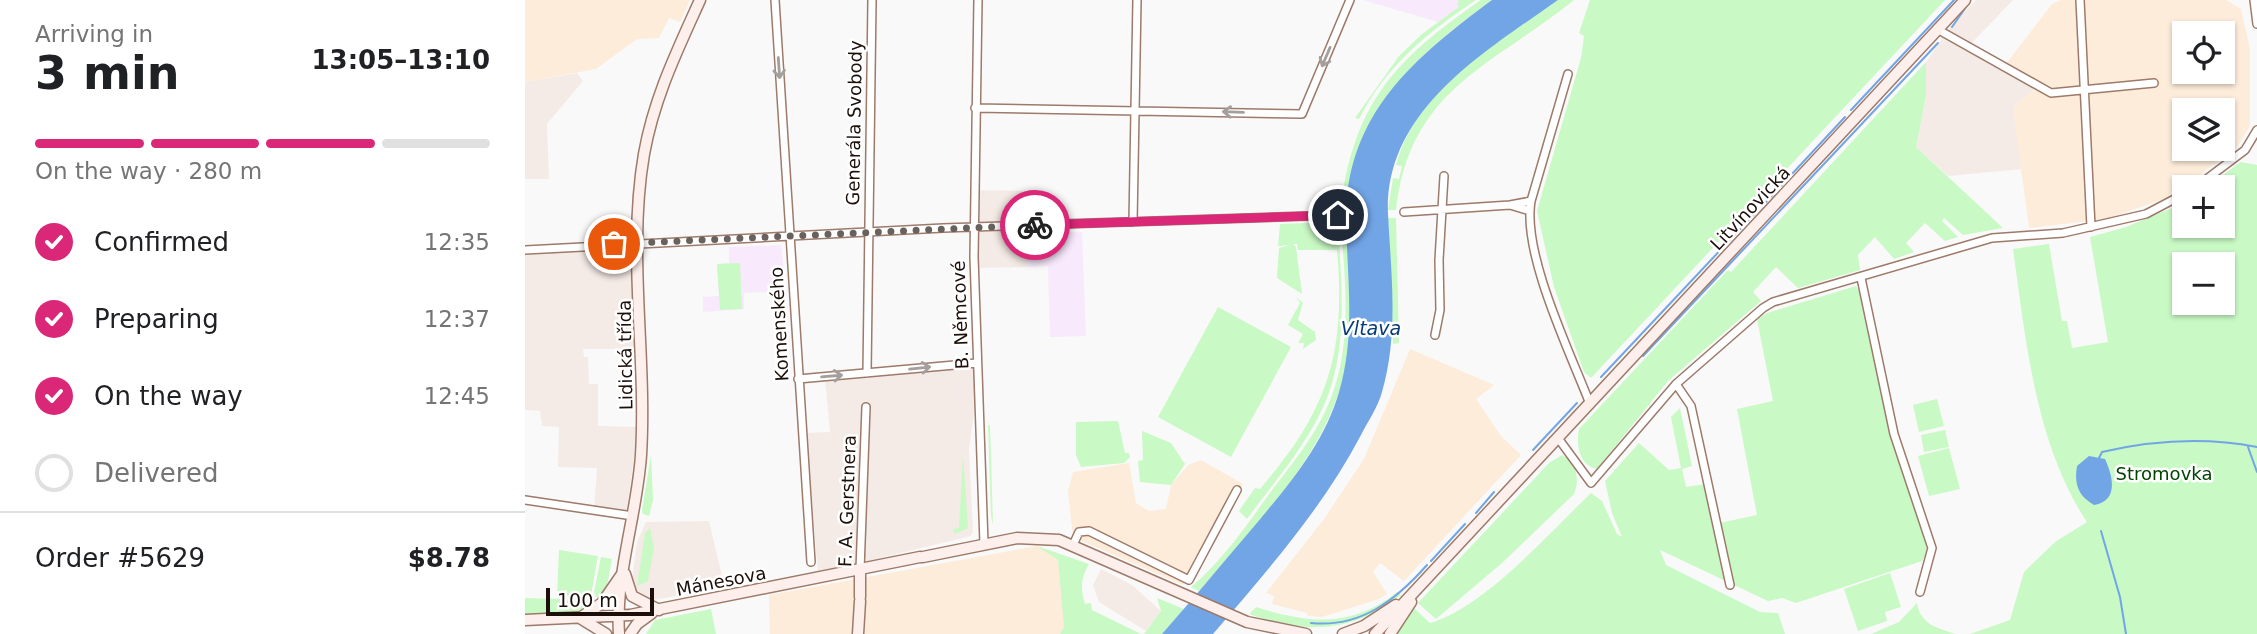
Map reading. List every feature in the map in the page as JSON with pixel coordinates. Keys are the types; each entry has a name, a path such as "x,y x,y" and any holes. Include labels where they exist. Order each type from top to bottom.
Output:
{"main road":[{"name":"Lidická třída","path":"619,634 618,616 633,516 642,421 638,243 640,183 651,120 666,74 701,0"},
{"name":"Litvínovická","path":"1423,583 1965,0"},
{"name":"Mánesova","path":"525,620 618,616 659,610 984,544 1031,537 1059,540 1073,545 1244,621"},
{"path":"624,570 632,596 659,610"},
{"path":"606,634 579,618 602,603 624,570"},
{"name":"F. A. Gerstnera","path":"859,634 860,570"},
{"path":"1343,634 1371,623 1423,583"},
{"path":"1375,634 1423,583"},
{"path":"1390,634 1423,583"},
{"path":"630,634 642,619 659,610"},
{"path":"1244,621 1264,634"},
{"path":"1244,621 1306,634"}],"street":[{"name":"Komenského","path":"775,0 811,562"},
{"name":"Generála Svobody","path":"867,373 872,0"},
{"name":"B. Němcové","path":"978,0 974,227 984,544"},
{"path":"1133,222 1137,0"},
{"path":"975,108 1302,114 1350,0"},
{"path":"2080,0 2091,227"},
{"path":"2254,0 2257,24"},
{"path":"1937,29 2051,93 2154,83"},
{"path":"1568,74 1529,211 1538,263 1590,404"},
{"path":"2212,175 2245,150 2257,130"},
{"path":"1435,335 1440,310 1444,176"},
{"path":"1558,438 1591,483 1676,384 1763,308 1992,238 2063,233 2146,214 2172,200"},
{"path":"1404,212 1441,211 1531,201"},
{"path":"1510,205 1529,211"},
{"path":"525,250 974,227 1338,215"},
{"path":"1861,278 1894,434 1932,548 1920,592"},
{"path":"798,379 977,363"},
{"path":"1676,384 1691,406 1730,585"},
{"name":"F. A. Gerstnera","path":"860,570 866,407"},
{"path":"1073,545 1079,532 1089,531 1189,580 1237,490"},
{"path":"525,500 633,516"}],"shaded area":[{"path":"525,0 690,0 680,22 669,18 659,38 637,39 596,69 525,82"},
{"path":"1363,0 1470,0 1438,22"},
{"path":"1976,0 2013,0 1966,49 2035,88 2013,108 2023,169 1948,176 1916,147 1926,96 1926,62 1952,24"},
{"path":"2061,0 2226,0 2241,9 2250,49 2250,126 2235,148 2235,98 2172,98 2172,161 2218,161 2199,175 2172,175 2170,197 2106,219 2029,228 2013,108 2035,88 2002,69 2052,4"},
{"path":"577,73 583,81 547,124 549,179 525,179 525,82"},
{"path":"970,190 1032,191 1031,234 1026,234 1027,267 970,268"},
{"path":"1082,232 1086,336 1050,337 1048,266 1027,267 1026,234"},
{"path":"781,245 786,291 744,293 744,309 703,312 703,297 719,296 717,264 729,263 729,247"},
{"path":"636,246 638,349 583,349 584,357 588,357 589,384 598,384 598,426 638,427 626,517 594,511 597,468 558,467 559,427 542,426 540,411 525,410 525,254"},
{"path":"1410,349 1494,385 1476,399 1501,436 1521,455 1404,581 1380,563 1373,572 1387,594 1379,599 1322,617 1308,616 1307,613 1272,604 1274,596 1266,593 1324,519 1364,459"},
{"path":"975,359 976,398 969,449 973,531 971,536 818,573 806,433 830,432 825,378 882,368"},
{"path":"1201,460 1243,484 1208,552 1183,585 1073,537 1068,492 1073,472 1129,463 1136,503 1149,511 1166,509 1171,485 1188,465"},
{"path":"709,521 723,580 721,588 648,601 641,599 631,586 637,542 646,522"},
{"path":"1037,546 1058,559 1065,628 1060,634 770,634 769,595"},
{"path":"1101,569 1132,585 1161,611 1146,631 1099,602 1093,585"}],"green space":[{"path":"1459,0 1476,0 1425,38 1395,66 1359,119 1355,118 1399,56 1422,34 1460,6 1457,5"},
{"path":"1481,0 1492,0 1436,44 1413,65 1393,89 1363,143 1353,175 1347,212 1340,212 1355,142 1367,113 1383,88 1424,43"},
{"path":"1558,0 1574,0 1459,84 1437,108 1418,135 1404,169 1396,210 1388,210 1393,178 1399,179 1402,166 1396,165 1406,137 1422,112 1462,69"},
{"path":"1590,0 1945,0 1591,378 1584,372 1554,287 1537,211 1581,58 1584,36 1579,33"},
{"path":"1926,62 1926,96 1916,147 2003,228 1963,235 1944,218 1942,221 1958,237 1945,241 1925,223 1906,243 1914,252 1894,259 1875,237 1858,255 1860,270 1798,288 1776,267 1753,292 1761,301 1668,381 1597,469 1586,463 1580,454 1579,429 1728,270 1731,272"},
{"name":"Stromovka","path":"2241,162 2257,165 2257,634 1970,634 2010,620 2024,572 2055,542 2087,522 2069,491 2044,425 2028,355 2013,249 2049,244 2062,321 2067,321 2072,348 2108,342 2090,237 2126,227 2172,208 2172,238 2235,238 2235,175 2223,175"},
{"path":"1340,217 1346,217 1351,303 1348,355 1340,390 1327,422 1290,483 1199,591 1191,587 1232,545 1294,462 1318,425 1331,398 1338,376 1345,332"},
{"path":"1388,218 1396,218 1399,343 1393,344"},
{"path":"1338,222 1342,314 1333,382 1309,434 1247,519 1239,511 1255,488 1260,489 1302,433 1317,406 1335,350 1339,287 1337,250 1298,250 1297,244 1293,244 1296,247 1302,294 1277,278 1279,248 1290,245 1278,246 1280,224"},
{"path":"740,263 742,309 720,310 717,264"},
{"path":"1856,286 1862,297 1896,452 1927,540 1927,552 1922,561 1796,603 1782,598 1768,601 1660,550 1666,565 1760,612 1778,613 1785,634 1395,634 1414,608 1430,623 1472,602 1515,567 1591,493 1602,501 1617,534 1622,537 1612,513 1605,481 1639,443 1669,470 1681,468 1671,417 1680,408 1692,466 1682,469 1686,487 1706,484 1715,524 1757,515 1737,409 1773,401 1757,319 1767,313"},
{"path":"1296,297 1303,303 1298,320 1315,332 1316,340 1303,349 1304,343 1298,343 1303,334 1288,325 1300,303"},
{"path":"1218,307 1291,347 1231,457 1158,417"},
{"path":"1937,399 1944,426 1919,432 1913,405"},
{"path":"1118,421 1125,453 1129,453 1130,457 1124,463 1081,467 1076,455 1076,422"},
{"path":"990,425 993,525 991,516"},
{"path":"1945,430 1949,447 1924,452 1921,435"},
{"path":"1142,431 1171,443 1185,464 1171,485 1140,482 1138,461 1143,460"},
{"path":"1949,448 1960,489 1929,496 1918,456"},
{"path":"651,455 653,500 649,516 643,514 642,510"},
{"path":"963,455 968,528 955,534 953,529 959,528"},
{"path":"1562,455 1571,462 1576,472 1574,494 1502,563 1436,619 1418,603 1549,463"},
{"path":"650,528 654,548 648,581 637,586 645,533"},
{"path":"1037,546 1089,564 1082,583 1085,604 1091,603 1092,610 1141,634 1060,634 1064,627 1058,560"},
{"path":"559,550 598,556 591,595 557,596"},
{"path":"601,557 612,559 607,586 600,598 596,597 594,592"},
{"path":"1890,573 1901,607 1885,612 1887,621 1858,631 1844,589"},
{"path":"1397,592 1401,595 1383,608 1364,617 1327,627 1289,625 1249,614 1256,607 1311,619 1346,617 1380,604"},
{"path":"525,598 595,600 595,603 578,613 525,615"},
{"path":"1157,598 1184,609 1162,634 1144,634 1161,611"},
{"path":"1917,603 1926,620 1936,627 1956,634 1871,634 1899,622"},
{"path":"711,609 716,634 646,634 655,620"}],"water":[{"name":"Vltava","path":"1492,0 1558,0 1471,63 1444,87 1421,114 1403,144 1391,177 1388,214 1393,303 1391,348 1382,392 1375,409 1346,462 1311,514 1213,634 1162,634 1300,469 1332,413 1344,371 1349,328 1346,219 1349,182 1358,148 1372,119 1390,92 1412,67 1437,43"},
{"path":"2089,456 2105,459 2112,480 2111,493 2107,499 2094,505 2078,489 2076,478 2077,466"}],"waterway":[{"path":"1851,110 1954,0"},
{"path":"1952,27 1966,7"},
{"path":"1643,356 1938,43"},
{"path":"1765,203 1845,117"},
{"path":"1601,377 1758,210"},
{"path":"1533,450 1577,403"},
{"path":"2099,458 2102,452 2160,443 2199,441 2257,447"},
{"path":"2248,447 2257,472"},
{"path":"1476,513 1494,492"},
{"path":"1431,561 1465,524"},
{"path":"2101,531 2120,597 2126,634"},
{"path":"1311,623 1346,621 1362,616 1403,590 1427,565"}],"way so far":[{"path":"614,244 1035,225"}],"route":[{"path":"1035,225 1338,215"}]}
